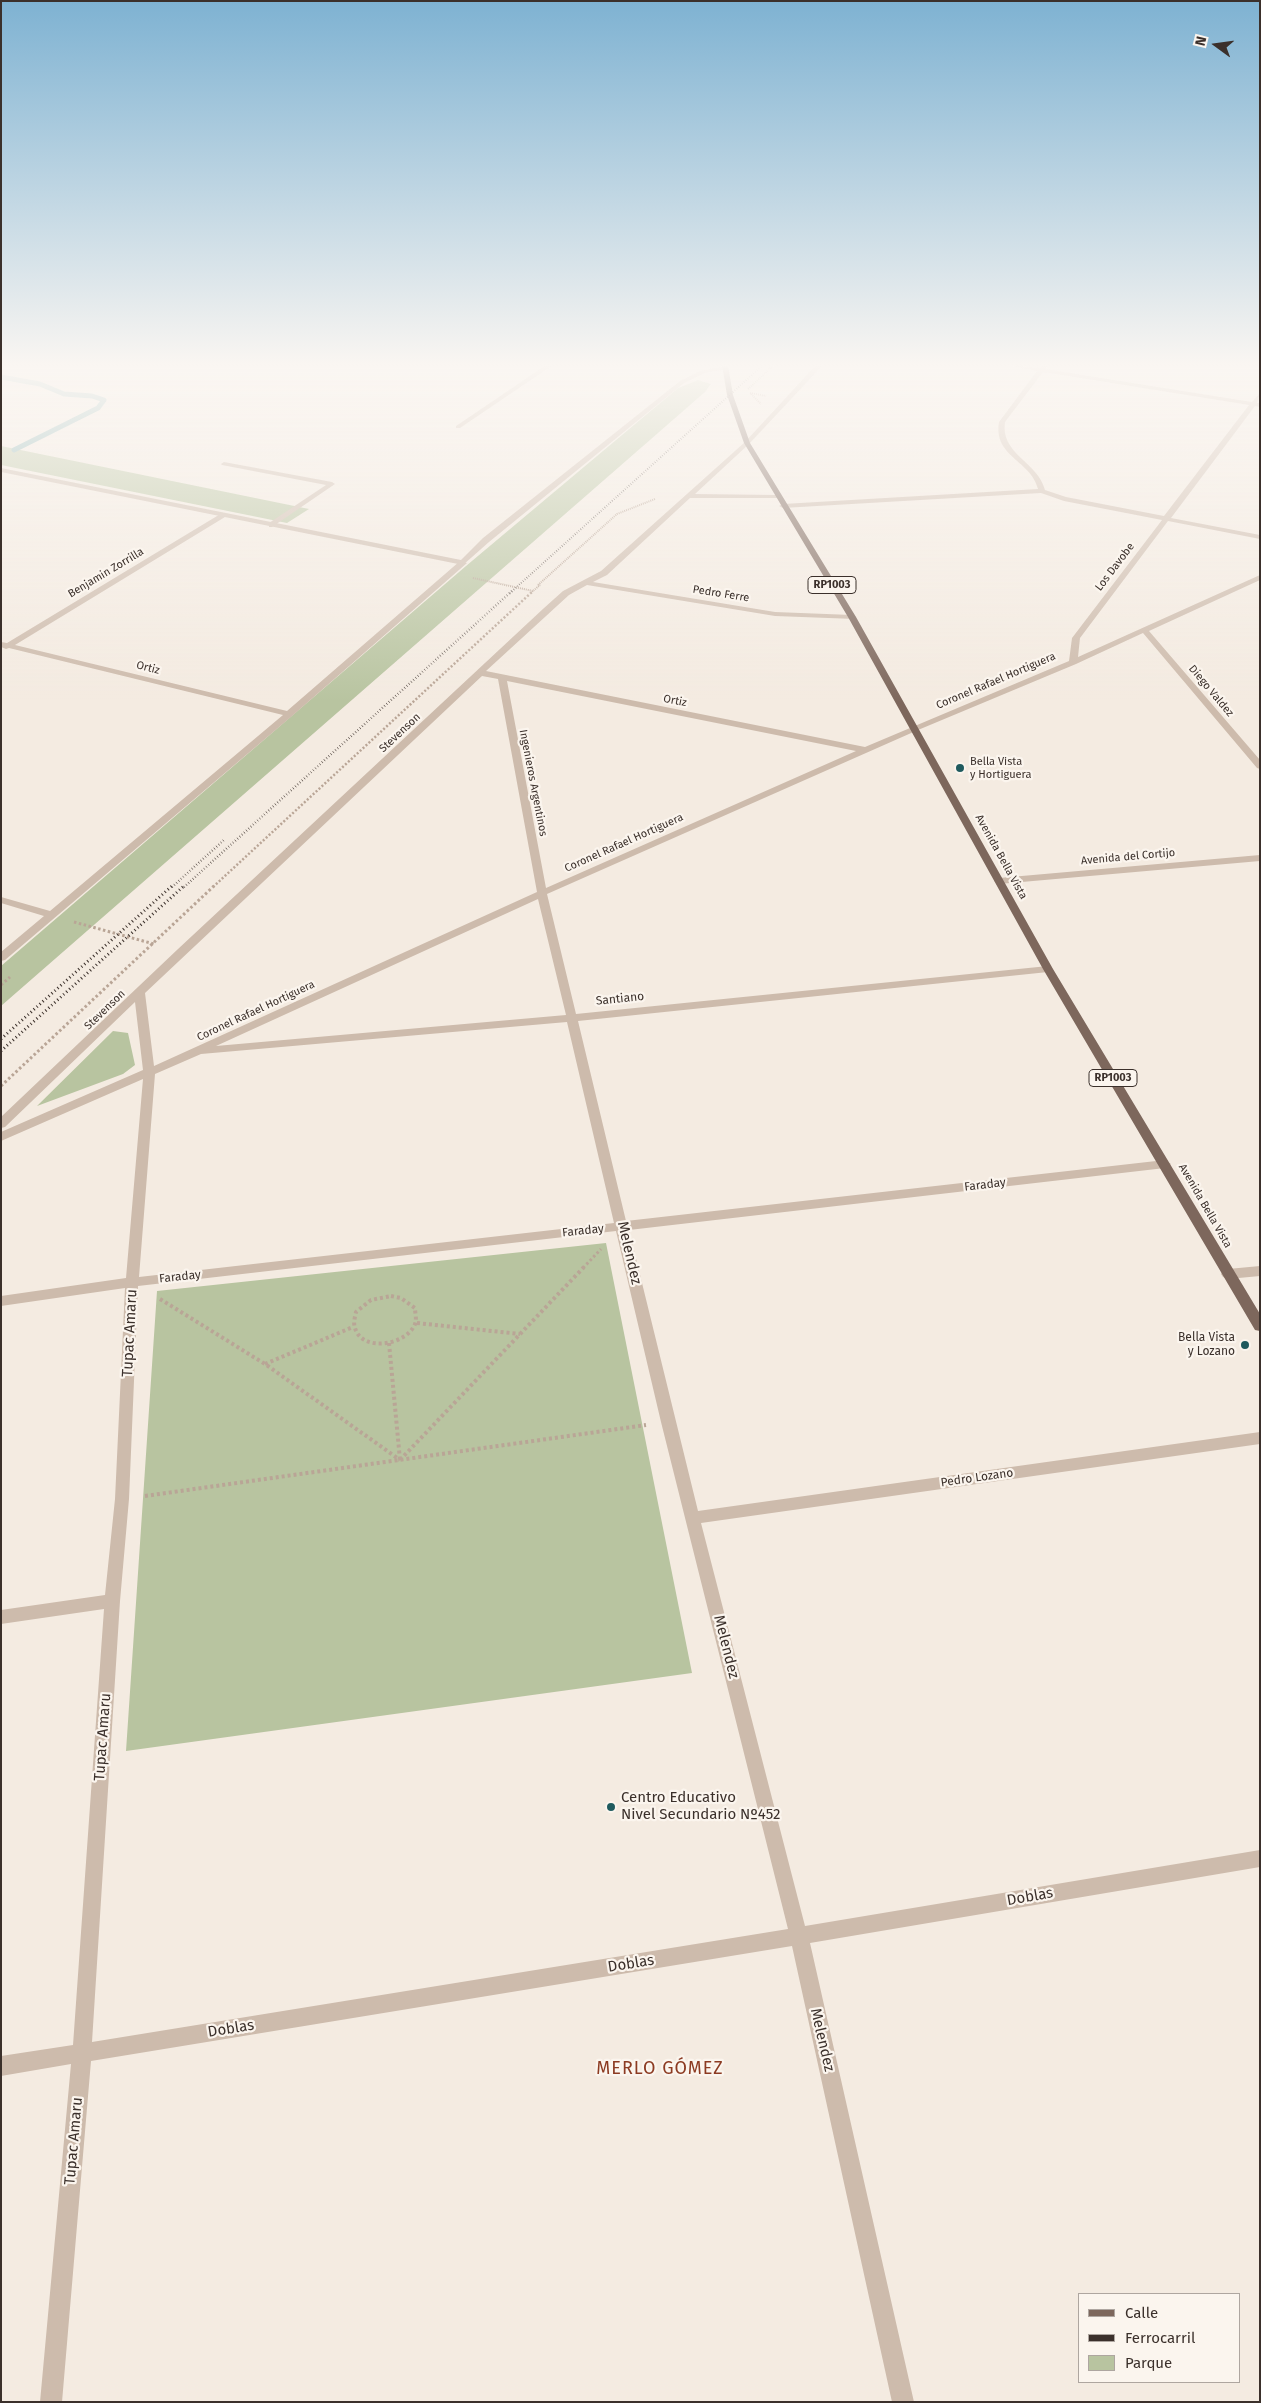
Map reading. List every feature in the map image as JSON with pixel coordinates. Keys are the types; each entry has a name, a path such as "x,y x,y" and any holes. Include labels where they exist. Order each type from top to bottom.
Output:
{"main road":[{"name":"Avenida Bella Vista","path":"767,477 852,617 1048,969 1260,1326"}],"street":[{"path":"36,477 463,563"},
{"path":"272,525 332,484 295,477"},
{"path":"1,958 290,714 453,573 486,540 564,477"},
{"name":"Stevenson","path":"1,1124 182,951 547,610 572,590 604,573 709,477"},
{"path":"1036,477 1042,491"},
{"name":"Los Davobe","path":"1073,662 1076,638 1198,477"},
{"path":"784,506 1042,491 1064,499 1260,537"},
{"path":"688,496 778,497"},
{"name":"Benjamin Zorrilla","path":"4,646 222,515"},
{"name":"Coronel Rafael Hortiguera","path":"1,1136 195,1052 542,893 915,728 1073,662 1260,577"},
{"name":"Pedro Ferre","path":"587,583 775,614 852,617"},
{"name":"Diego Valdez","path":"1144,630 1260,766"},
{"name":"Ortiz","path":"4,646 290,714"},
{"name":"Ortiz","path":"481,673 866,750"},
{"name":"Ingenieros Argentinos","path":"502,678 542,893"},
{"name":"Avenida del Cortijo","path":"999,881 1260,858"},
{"name":"Melendez","path":"542,893 668,1422 799,1936 903,2402"},
{"path":"1,900 51,915"},
{"name":"Santiano","path":"195,1052 572,1018 1048,969"},
{"name":"Tupac Amaru","path":"51,2402 82,2053 112,1601 122,1499 132,1282 149,1072 139,992"},
{"name":"Faraday","path":"1,1301 132,1282 1165,1164"},
{"path":"1228,1274 1260,1271"},
{"name":"Pedro Lozano","path":"694,1518 1260,1438"},
{"path":"1,1617 112,1601"},
{"name":"Doblas","path":"1,2066 799,1936 1260,1858"}],"path":[{"path":"1,1086 363,746 617,514 662,496"},
{"path":"453,573 533,591"},
{"path":"538,585 572,590"},
{"path":"51,915 182,951"},
{"path":"400,1460 623,1227"},
{"path":"132,1282 265,1364 400,1460"},
{"path":"391,1296 401,1298 415,1308 417,1323 405,1338 389,1343 374,1343 364,1340 353,1327 356,1312 362,1305 380,1297 391,1296"},
{"path":"417,1323 520,1334"},
{"path":"265,1364 353,1327"},
{"path":"389,1343 400,1460"},
{"path":"122,1499 668,1422"}],"green space":[{"path":"61,477 153,477 309,509 287,523"},
{"path":"572,477 607,477 1,1006 1,966"},
{"path":"113,1031 128,1033 135,1065 123,1074 37,1106"},
{"path":"606,1243 692,1673 126,1751 157,1291"}],"railway":[{"path":"510,593 639,477"},
{"path":"184,887 512,591"},
{"path":"172,887 225,839"},
{"path":"1,1039 173,885"},
{"path":"1,1051 185,885"}],"place":[{"name":"Bella Vista y Hortiguera","path":"960,768"},
{"name":"Bella Vista y Lozano","path":"1245,1345"},
{"name":"Centro Educativo Nivel Secundario Nº452","path":"611,1807"}],"district":[{"name":"MERLO GÓMEZ","path":"660,2069"}]}
